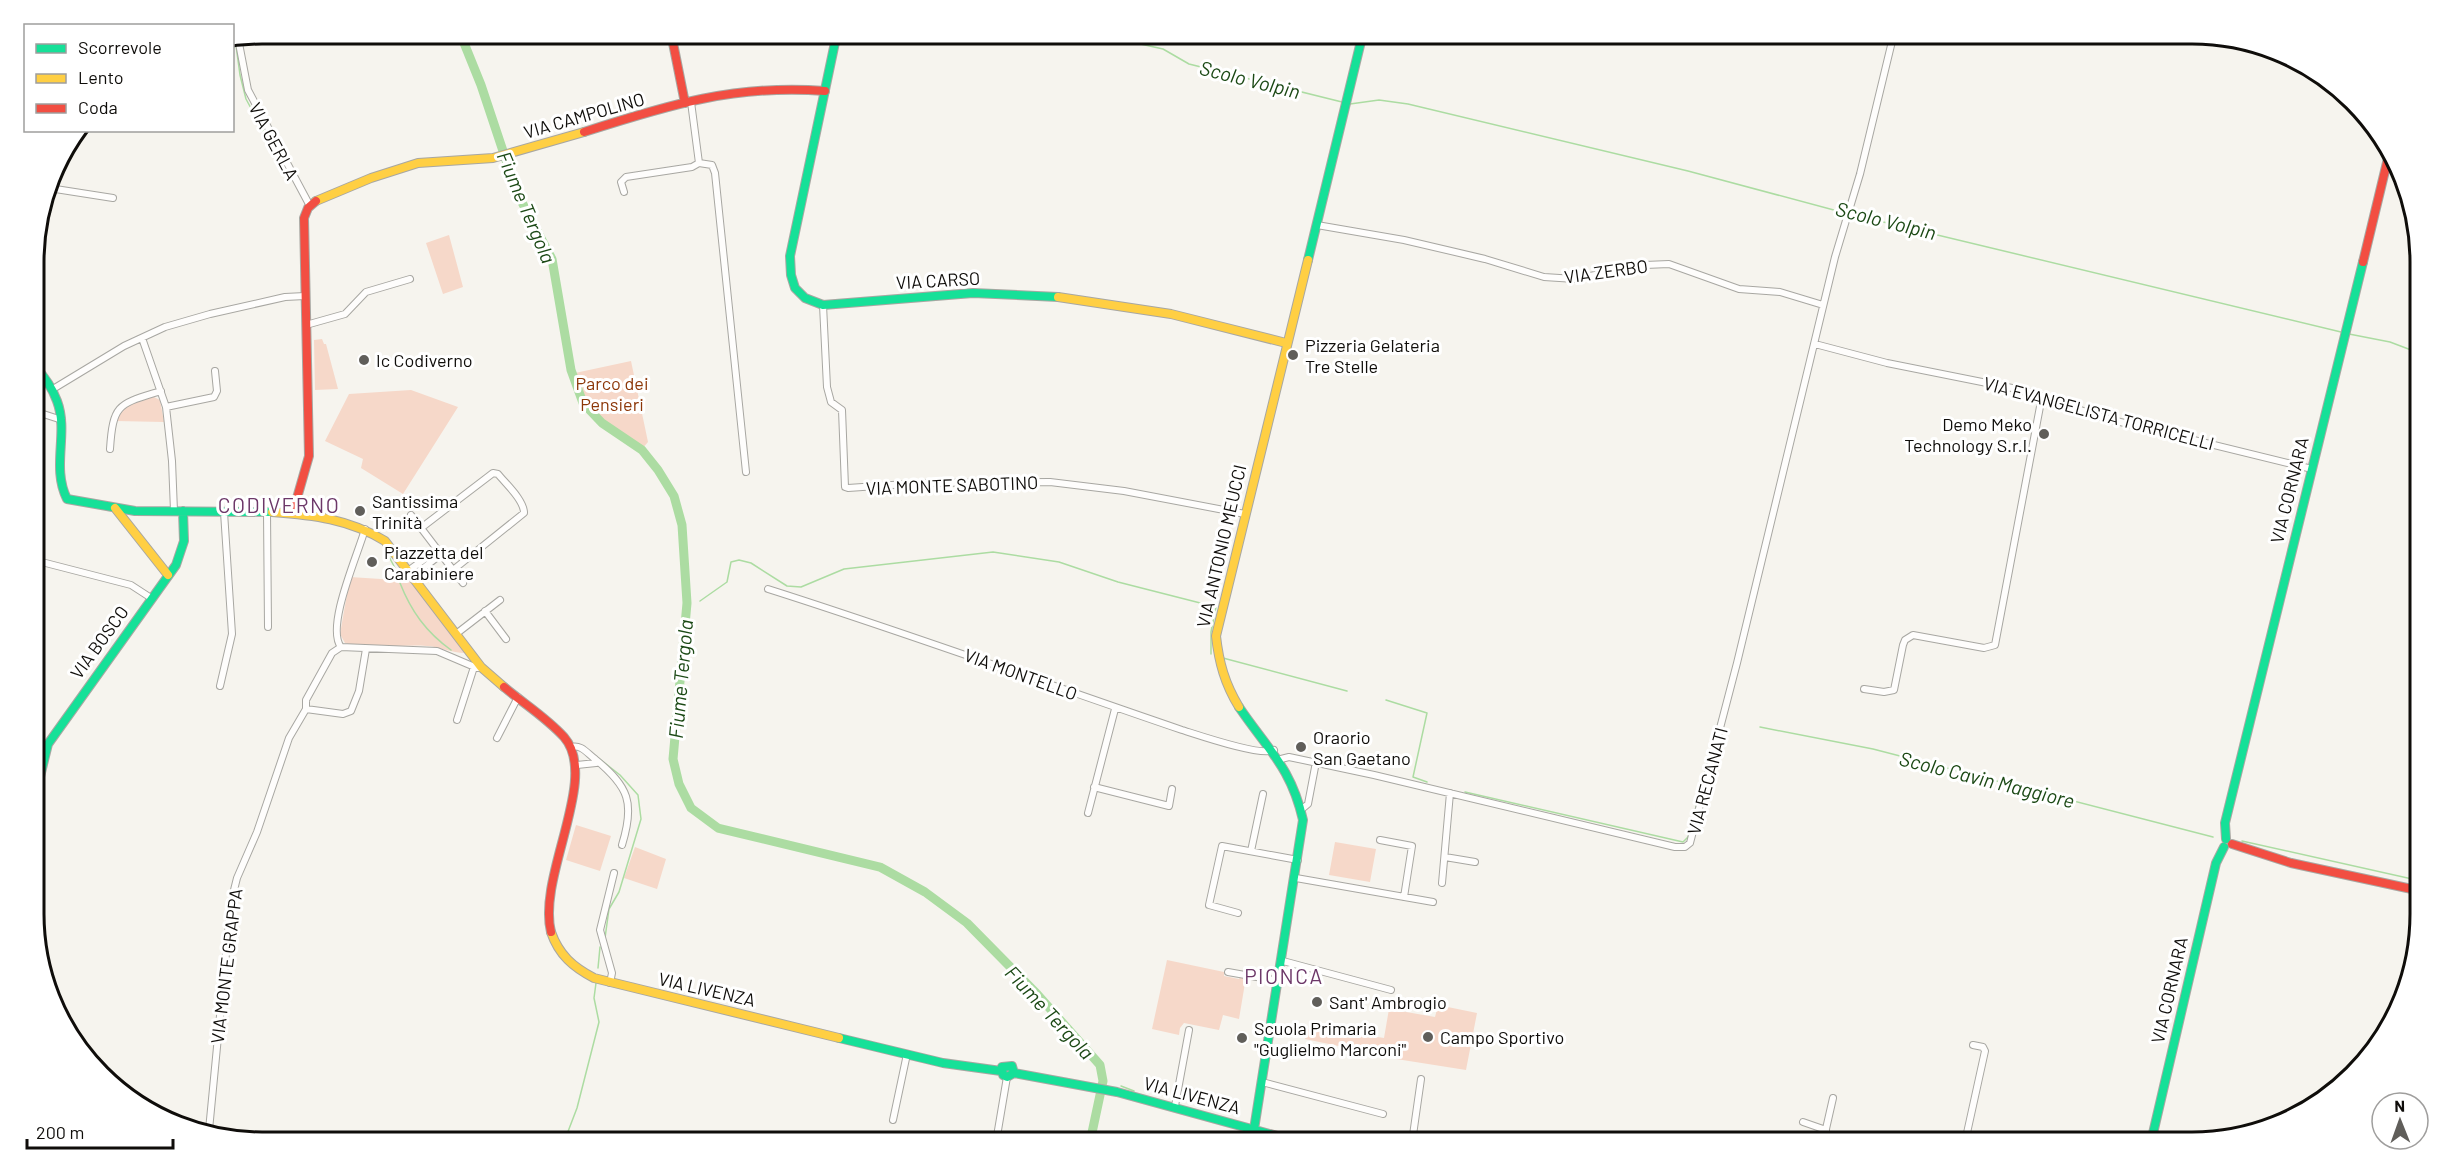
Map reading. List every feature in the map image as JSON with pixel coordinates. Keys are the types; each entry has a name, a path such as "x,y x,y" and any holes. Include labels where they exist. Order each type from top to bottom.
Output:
{"street":[{"path":"673,44 688,103 699,163"},
{"path":"823,306 812,302 794,289 789,277 790,256 835,44"},
{"name":"VIA ANTONIO MEUCCI","path":"1254,1132 1296,878 1302,809 1294,783 1281,759 1230,696 1221,676 1217,653 1217,628 1360,44"},
{"path":"1815,344 1823,305 1891,44"},
{"name":"VIA GERLA","path":"239,45 248,90 310,206"},
{"name":"VIA CAMPOLINO","path":"310,206 321,198 429,161 474,161 499,157 688,103 749,89 825,91"},
{"path":"624,192 621,182 626,177 692,167 699,163 712,165 715,173 746,472"},
{"name":"VIA CORNARA","path":"2153,1132 2216,863 2227,843 2225,823 2387,163"},
{"path":"56,189 105,199 113,198"},
{"path":"293,512 309,456 304,218 310,206"},
{"name":"VIA ZERBO","path":"1317,225 1404,240 1485,259 1545,277 1575,279 1645,265 1670,264 1739,289 1780,292 1823,305"},
{"path":"306,325 348,313 366,292 410,279"},
{"name":"VIA CARSO","path":"823,306 971,293 1058,297 1196,319 1286,343"},
{"path":"53,389 104,357 165,327 285,297 305,296"},
{"name":"VIA MONTE SABOTINO","path":"823,306 827,387 831,402 842,410 845,486 848,488 921,483 1050,482 1124,491 1245,514"},
{"path":"142,338 166,407 178,511"},
{"name":"VIA EVANGELISTA TORRICELLI","path":"1815,344 1887,363 2042,396 2104,418 2312,469"},
{"name":"VIA RECANATI","path":"1281,759 1316,762 1675,847 1685,847 1690,843 1722,726 1815,344"},
{"path":"166,407 214,397 218,391 214,371"},
{"path":"44,378 53,389 62,420 58,482 67,499 134,511 293,512 365,529 385,541 456,634 478,667"},
{"path":"110,449 114,414 126,403 161,391"},
{"path":"1864,689 1884,692 1894,690 1903,645 1905,640 1913,635 1984,648 1995,645 2042,396"},
{"path":"44,414 62,420"},
{"path":"421,528 494,473 498,474 524,507 522,515 453,570"},
{"path":"115,508 168,575"},
{"path":"130,525 130,516 134,511"},
{"name":"VIA BOSCO","path":"44,760 48,744 180,556 184,541 178,511"},
{"path":"220,686 232,634 224,512"},
{"path":"267,512 268,627"},
{"path":"411,514 463,583"},
{"path":"365,529 346,581 337,635 341,647 437,651 478,667 557,729 571,747 576,765 592,762 600,764"},
{"path":"410,574 439,552"},
{"path":"44,563 131,585 151,598"},
{"name":"VIA MONTELLO","path":"768,589 1006,668 1115,709 1225,742 1264,752 1274,750"},
{"path":"456,634 500,600"},
{"path":"485,611 506,639"},
{"name":"VIA MONTE GRAPPA","path":"209,1125 231,902 237,878 257,832 290,738 306,709 306,700 332,653 341,647"},
{"path":"306,709 344,714 351,711 359,691 366,649"},
{"path":"457,720 478,667"},
{"path":"496,738 518,697"},
{"path":"1088,813 1115,709"},
{"path":"571,747 581,748 616,778 627,797 629,818 622,845"},
{"path":"1302,809 1308,804 1316,762"},
{"name":"VIA LIVENZA","path":"576,765 577,776 548,898 547,918 552,940 570,963 591,977 943,1063 1095,1087 1174,1106 1265,1132"},
{"path":"1094,787 1169,806 1172,789"},
{"path":"1442,883 1442,861 1445,857 1444,846 1450,793"},
{"path":"1251,851 1263,794"},
{"path":"1380,840 1412,846 1404,897"},
{"path":"2227,843 2291,863 2410,889"},
{"path":"1238,913 1209,905 1222,846 1298,860"},
{"path":"1445,857 1475,862"},
{"path":"610,983 612,973 600,930 614,873"},
{"path":"1296,878 1433,902"},
{"path":"1283,961 1390,990"},
{"path":"1228,972 1279,981"},
{"path":"1174,1106 1189,1030"},
{"path":"1967,1132 1985,1050 1983,1047 1973,1045"},
{"path":"893,1120 907,1054"},
{"path":"998,1132 1007,1074"},
{"path":"1413,1132 1421,1079"},
{"path":"1262,1082 1383,1114"},
{"path":"1803,1122 1826,1130 1833,1098"}],"green space":[{"path":"449,235 463,287 443,294 426,243"},
{"path":"322,339 326,344 338,389 315,390 314,340"},
{"name":"Parco dei Pensieri","path":"631,361 648,442 642,449 604,422 584,400 575,373"},
{"path":"411,390 458,407 403,494 361,468 363,459 325,441 349,394"},
{"path":"152,396 160,400 164,422 116,421 116,414 127,405"},
{"path":"350,577 412,581 468,653 427,646 365,646 345,643 340,634"},
{"path":"576,825 611,836 600,871 566,860"},
{"path":"1335,842 1376,849 1370,882 1329,875"},
{"path":"635,847 666,859 657,889 624,878"},
{"path":"1167,960 1224,972 1224,976 1239,979 1241,975 1246,977 1239,1019 1223,1015 1219,1030 1184,1023 1179,1035 1152,1029"},
{"name":"Campo Sportivo","path":"1438,1005 1477,1013 1466,1070 1352,1052 1348,1048 1305,1039 1308,1029 1326,1033 1333,1030 1384,1038 1389,1009 1435,1017"}],"waterway":[{"name":"Fiume Tergola","path":"464,44 481,85 517,193 552,259 571,370 583,403 602,423 642,450 674,496 682,525 687,603 673,759 679,784 691,808 718,828 880,867 925,892 967,923 1037,994 1100,1065 1103,1081 1092,1132"},
{"name":"Scolo Volpin","path":"1140,44 1163,49 1189,64 1342,102"},
{"path":"236,45 246,99 287,175"},
{"name":"Scolo Volpin","path":"1350,104 1379,100 1408,104 1688,171 1845,213"},
{"name":"Scolo Volpin","path":"1850,214 2341,332"},
{"name":"Scolo Volpin","path":"2349,334 2390,342 2410,350"},
{"path":"386,551 396,570"},
{"name":"Scolo Cavin Maggiore","path":"700,601 727,582 731,562 739,560 751,563 787,586 801,587 844,569 993,552 1059,562 1118,582 1216,607 1211,632 1211,654"},
{"path":"400,583 420,620 451,650"},
{"name":"Scolo Cavin Maggiore","path":"1223,658 1347,691"},
{"name":"Scolo Cavin Maggiore","path":"1386,700 1427,713 1413,777 1427,782"},
{"name":"Scolo Cavin Maggiore","path":"1465,792 1683,842 1688,837 1720,717"},
{"name":"Scolo Cavin Maggiore","path":"1760,727 1873,749 2213,837"},
{"path":"597,757 620,775 638,795 641,819 619,892 609,909 605,938"},
{"name":"Scolo Cavin Maggiore","path":"2242,841 2410,879"},
{"path":"598,968 600,947"},
{"path":"568,1132 577,1108 599,1022 594,998 596,983"},
{"path":"1121,1086 1134,1091"}],"traffic: fast":[{"path":"835,44 790,256 791,275 795,288 805,298 823,305 973,293 1058,297"},
{"path":"1308,260 1360,44"},
{"path":"2226,839 2225,823 2363,262"},
{"path":"44,378 53,391 60,413 60,475 67,499 135,511 272,512"},
{"path":"44,760 48,744 176,565 184,541 183,511"},
{"path":"1239,707 1285,772 1303,820 1254,1132"},
{"path":"2153,1132 2216,863 2224,847"},
{"path":"839,1038 943,1063 1001,1071"},
{"path":"1012,1066 1014,1073 1007,1077 1003,1075 1002,1067 1012,1066"},
{"path":"1014,1073 1117,1092 1263,1132"}],"traffic: slow":[{"path":"316,201 371,178 418,163 493,158 584,132"},
{"path":"1239,707 1223,673 1216,636 1308,260"},
{"path":"1058,297 1171,314 1286,343"},
{"path":"115,508 168,575"},
{"path":"272,512 330,519 358,528 385,541 481,667 504,687"},
{"path":"551,932 558,947 568,960 594,978 839,1038"}],"traffic: jam":[{"path":"673,44 685,103"},
{"path":"584,132 674,105 732,94 762,91 825,91"},
{"path":"2363,262 2387,163"},
{"path":"293,512 309,456 304,218 308,208 316,201"},
{"path":"504,687 557,730 564,737 573,755 575,777 572,802 552,884 549,909 551,932"},
{"path":"2232,844 2291,863 2410,889"}],"place":[{"name":"Pizzeria Gelateria Tre Stelle","path":"1293,355"},
{"name":"Ic Codiverno","path":"364,360"},
{"name":"Demo Meko Technology S.r.l.","path":"2044,434"},
{"name":"Santissima Trinità","path":"360,511"},
{"name":"Piazzetta del Carabiniere","path":"372,562"},
{"name":"Oraorio San Gaetano","path":"1301,747"},
{"name":"Sant' Ambrogio","path":"1317,1002"},
{"name":"Campo Sportivo","path":"1428,1037"},
{"name":"Scuola Primaria \"Guglielmo Marconi\"","path":"1242,1038"}],"district":[{"name":"CODIVERNO","path":"279,504"},
{"name":"PIONCA","path":"1284,975"}]}
